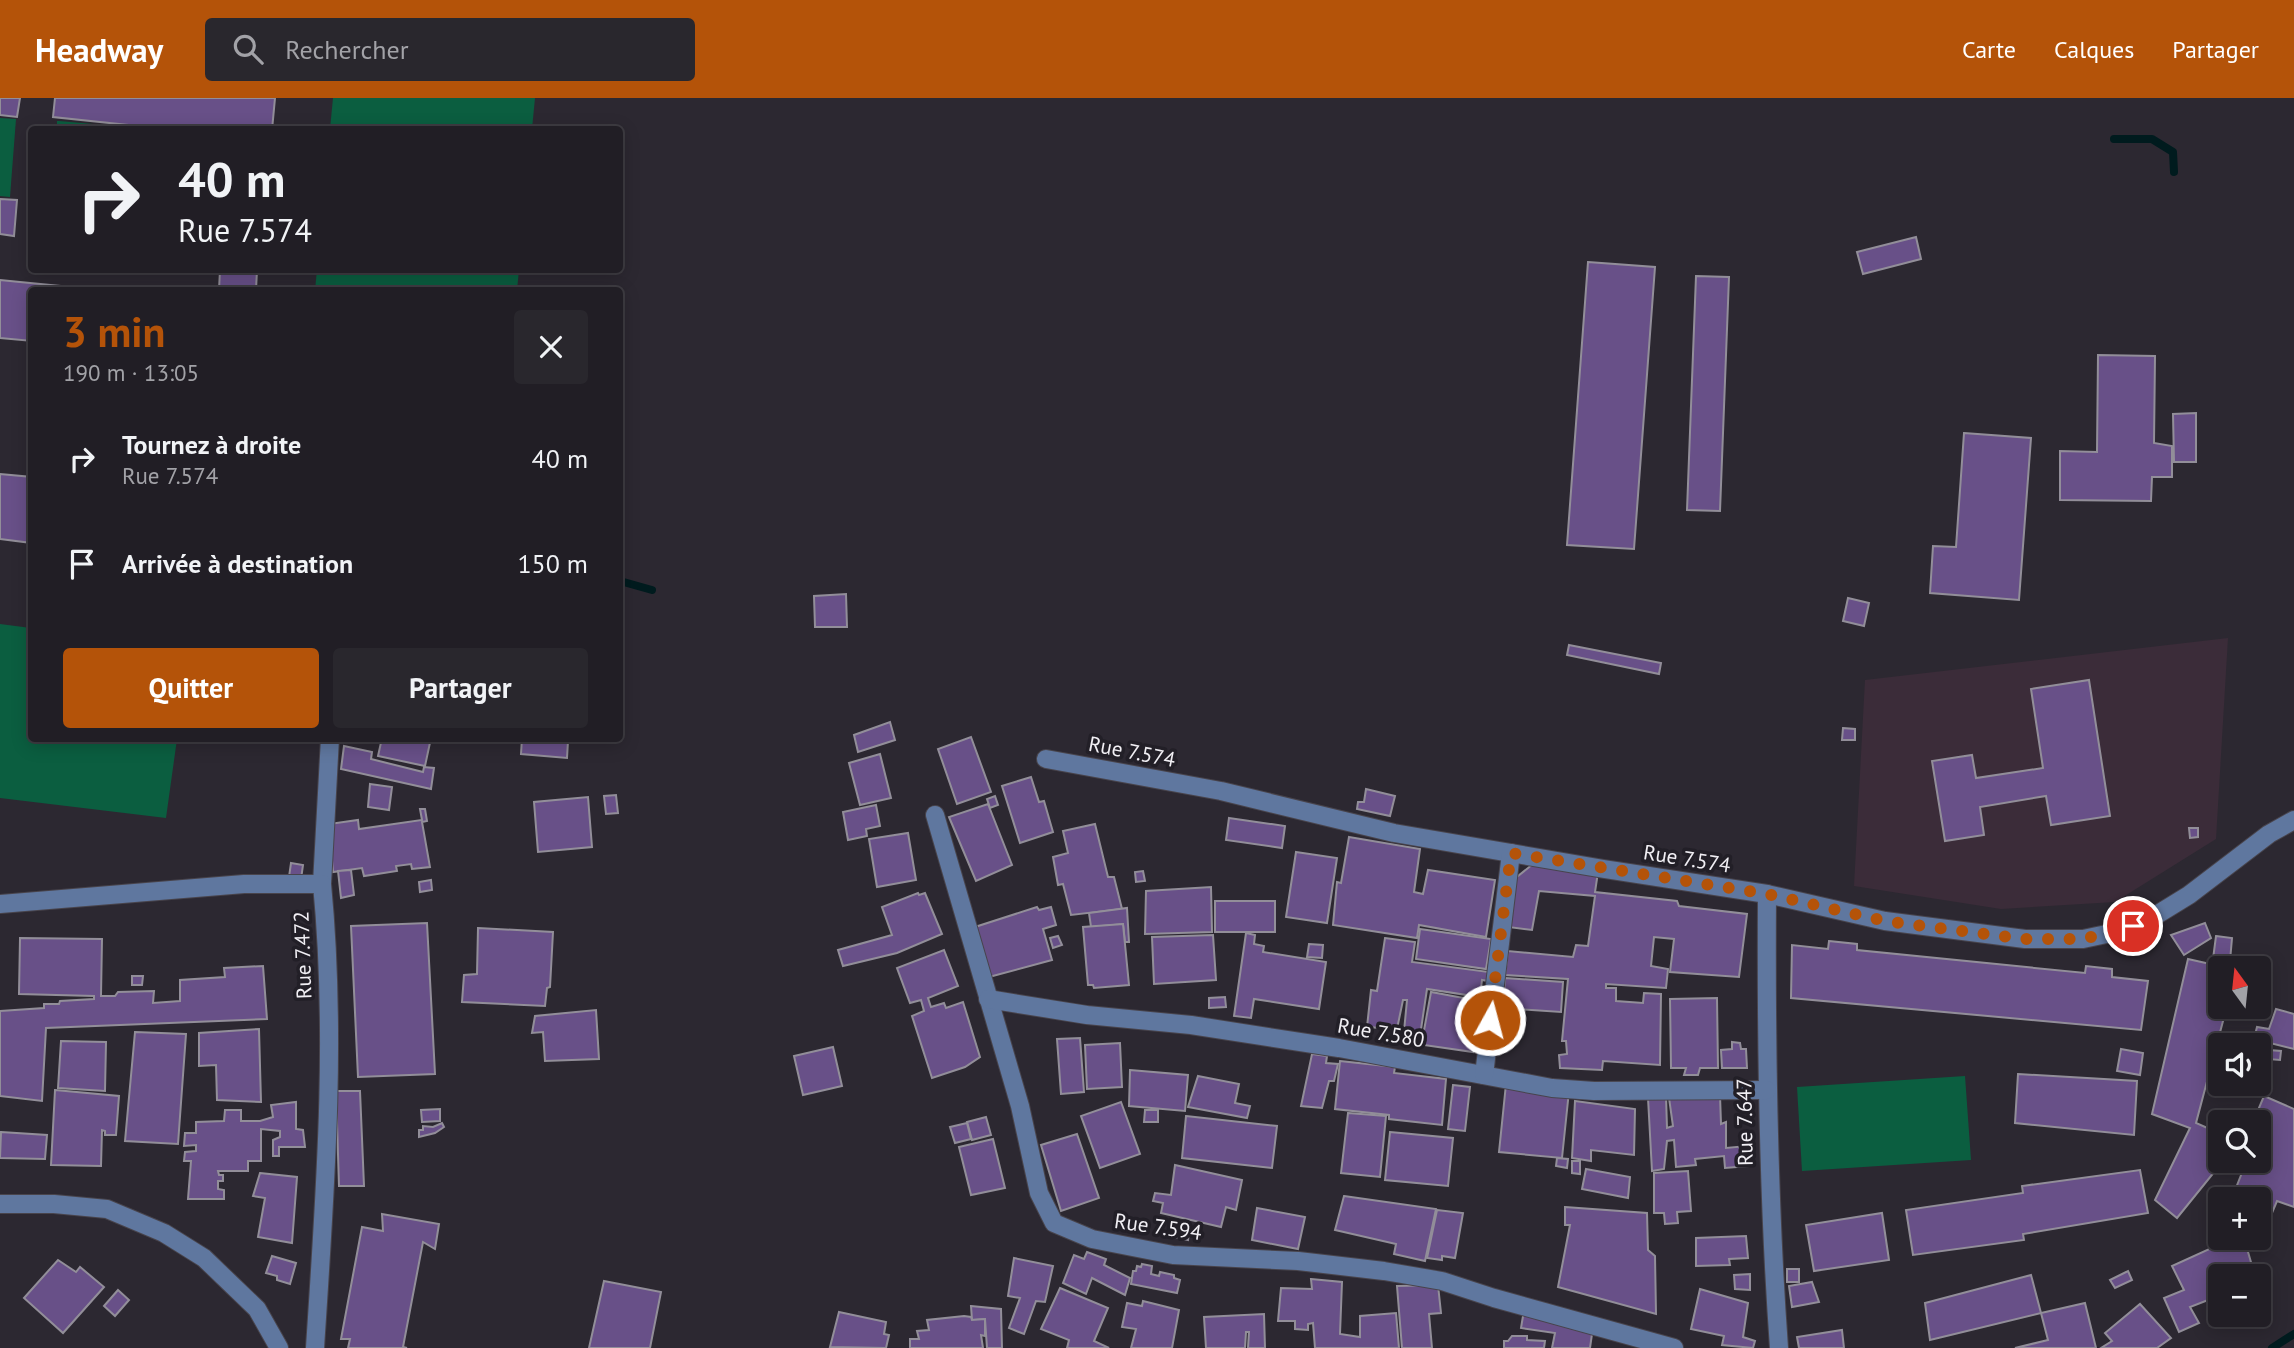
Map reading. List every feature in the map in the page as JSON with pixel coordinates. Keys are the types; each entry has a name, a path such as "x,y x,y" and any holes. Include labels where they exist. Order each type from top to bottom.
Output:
{"street":[{"path":"322,884 330,742"},
{"name":"Rue 7.574","path":"1046,759 1221,792 1385,831 1767,894 1885,921 2025,939 2083,939 2116,932 2150,919 2189,895 2269,834 2294,820"},
{"name":"Rue 7.594","path":"935,815 1020,1106 1040,1193 1054,1223 1092,1240 1172,1255 1273,1258 1384,1271 1441,1281 1674,1348"},
{"path":"1484,1075 1511,853"},
{"name":"Rue 7.472","path":"0,904 244,884 322,884 328,965 328,1156 315,1348"},
{"name":"Rue 7.647","path":"1767,894 1767,1090 1771,1241 1779,1348"},
{"name":"Rue 7.580","path":"988,999 1087,1015 1191,1024 1552,1088 1594,1091 1767,1090"},
{"path":"0,1204 54,1204 107,1209 164,1233 204,1258 257,1309 279,1348"}],"shaded area":[{"path":"2228,638 2216,839 2115,902 2001,909 1854,886 1865,680"}],"green space":[{"path":"333,98 535,98 532,126 330,126"},
{"path":"0,118 16,119 10,197 0,196"},
{"path":"59,121 115,126 57,126"},
{"path":"317,273 519,273 517,287 315,287"},
{"path":"0,624 28,628 28,742 177,742 166,818 0,798"},
{"path":"1965,1076 1971,1160 1802,1171 1797,1087"}],"building":[{"path":"0,98 20,98 17,117 0,115"},
{"path":"55,98 275,98 272,126 138,126 53,117"},
{"path":"0,199 17,200 14,236 0,234"},
{"path":"1916,237 1921,259 1863,274 1857,252"},
{"path":"1588,262 1655,267 1634,549 1567,545"},
{"path":"220,273 257,273 256,287 219,287"},
{"path":"1696,276 1729,277 1720,511 1687,510"},
{"path":"0,280 71,287 28,287 28,341 0,338"},
{"path":"2098,355 2155,356 2154,443 2172,446 2172,477 2152,477 2151,501 2060,500 2060,451 2097,452"},
{"path":"2196,413 2196,462 2174,462 2173,414"},
{"path":"1964,433 2031,438 2019,600 1930,593 1933,546 1956,547"},
{"path":"0,474 28,477 28,542 0,539"},
{"path":"846,594 847,627 815,627 814,596"},
{"path":"1848,598 1869,603 1864,626 1843,621"},
{"path":"1569,645 1661,663 1659,674 1567,655"},
{"path":"2089,680 2110,816 2051,825 2046,796 1980,807 1984,835 1945,841 1932,761 1972,755 1976,778 2043,768 2031,689"},
{"path":"890,722 895,740 858,752 854,735"},
{"path":"1843,728 1855,729 1855,740 1842,740"},
{"path":"971,737 991,792 957,804 938,749"},
{"path":"381,742 430,742 425,766 378,756"},
{"path":"522,742 568,742 567,758 521,754"},
{"path":"344,746 372,752 371,759 423,772 424,767 434,768 431,789 341,769"},
{"path":"880,754 891,798 860,805 849,763"},
{"path":"1031,777 1039,802 1044,801 1053,832 1020,843 1002,786"},
{"path":"370,784 392,787 389,810 368,807"},
{"path":"1366,789 1395,796 1390,816 1357,809 1358,802 1364,802"},
{"path":"616,795 618,813 606,814 604,796"},
{"path":"995,796 998,805 990,808 987,799"},
{"path":"588,797 592,847 538,852 534,802"},
{"path":"988,804 1012,865 976,881 949,817"},
{"path":"876,805 880,826 866,829 867,836 848,840 843,812"},
{"path":"420,809 425,809 427,821 422,822 430,867 412,869 411,864 396,866 397,871 364,876 362,868 333,872 329,824 358,820 359,829 422,820"},
{"path":"1229,818 1285,826 1282,848 1226,840"},
{"path":"1095,824 1108,877 1114,877 1122,909 1071,915 1063,884 1058,885 1053,857 1068,853 1063,831"},
{"path":"2189,828 2198,828 2198,837 2190,838"},
{"path":"908,833 916,880 877,887 869,839"},
{"path":"1349,837 1420,849 1414,892 1423,894 1428,870 1495,880 1486,937 1419,925 1417,938 1333,925 1337,882 1341,883"},
{"path":"1296,852 1337,858 1327,923 1286,917"},
{"path":"291,863 303,865 301,879 289,877"},
{"path":"1533,864 1598,872 1595,892 1677,901 1679,906 1747,914 1739,977 1670,972 1674,939 1654,937 1651,966 1668,969 1666,988 1606,984 1606,988 1616,988 1616,1001 1643,1003 1644,993 1661,994 1660,1065 1603,1061 1602,1070 1560,1068 1559,1055 1567,1054 1566,1041 1562,1041 1568,979 1505,975 1508,951 1573,957 1576,945 1588,946 1595,896 1539,891 1532,930 1508,927 1513,880"},
{"path":"351,870 354,895 341,898 338,871"},
{"path":"1143,871 1145,881 1136,882 1135,872"},
{"path":"431,880 432,890 420,892 419,882"},
{"path":"1211,887 1212,932 1145,934 1146,891"},
{"path":"918,893 925,893 942,934 897,953 843,966 838,950 892,935 882,907"},
{"path":"1215,901 1275,901 1275,932 1215,932"},
{"path":"1037,907 1039,910 1051,907 1056,925 1043,929 1052,960 989,977 975,927"},
{"path":"1127,908 1129,942 1125,942 1123,924 1091,927 1089,913"},
{"path":"427,923 435,1074 358,1077 351,926"},
{"path":"2205,923 2211,938 2184,955 2171,935"},
{"path":"1123,924 1129,985 1094,988 1093,985 1088,985 1083,927"},
{"path":"478,928 553,932 550,987 547,988 545,1006 462,1002 464,975 477,974"},
{"path":"1420,929 1491,939 1486,969 1416,959"},
{"path":"1246,933 1255,935 1254,944 1264,946 1263,952 1326,962 1319,1009 1254,999 1251,1018 1234,1016"},
{"path":"1213,935 1216,980 1154,984 1152,937"},
{"path":"1058,936 1062,945 1053,948 1050,938"},
{"path":"2216,936 2232,938 2230,956 2213,956"},
{"path":"20,938 102,939 101,996 115,996 118,992 154,991 153,1003 180,1001 180,980 225,977 224,968 263,966 267,1019 46,1028 42,1101 0,1096 0,1011 44,1008 44,1004 59,1004 60,1001 94,999 94,996 19,994"},
{"path":"1385,938 1415,942 1412,962 1489,972 1488,981 1482,980 1480,997 1427,989 1420,1036 1423,1036 1431,992 1469,999 1468,1006 1479,1008 1473,1052 1403,1042 1407,1000 1403,1000 1397,1029 1367,1027 1371,990 1377,991"},
{"path":"1829,941 1857,944 1857,950 2085,973 2086,966 2112,969 2112,977 2148,981 2141,1030 1791,998 1792,945 1828,949"},
{"path":"1309,944 1323,945 1322,958 1307,957"},
{"path":"944,950 958,986 928,998 931,1007 944,1003 946,1008 963,1002 980,1057 965,1067 932,1078 912,1016 924,1011 921,1000 910,1003 897,968"},
{"path":"2188,959 2208,964 2208,1019 2224,1019 2220,1033 2208,1033 2208,1078 2196,1123 2208,1128 2208,1173 2213,1173 2177,1218 2155,1200 2190,1128 2152,1114"},
{"path":"132,976 143,976 142,985 132,985"},
{"path":"1505,978 1563,982 1561,1012 1503,1008"},
{"path":"1225,997 1226,1007 1209,1008 1209,998"},
{"path":"1717,998 1718,1068 1700,1068 1698,1075 1684,1075 1686,1068 1671,1068 1670,999"},
{"path":"2276,1009 2294,1014 2294,1049 2271,1043 2271,1033 2256,1033 2257,1027 2269,1029"},
{"path":"596,1010 599,1059 545,1061 543,1032 532,1033 535,1016"},
{"path":"259,1029 261,1102 217,1100 216,1065 199,1066 199,1033"},
{"path":"135,1032 186,1034 178,1144 125,1141"},
{"path":"1080,1038 1084,1092 1061,1094 1057,1039"},
{"path":"61,1041 106,1042 105,1091 58,1088"},
{"path":"1732,1042 1740,1043 1741,1049 1746,1049 1747,1068 1722,1068 1721,1050 1732,1049"},
{"path":"1120,1043 1122,1087 1087,1089 1085,1045"},
{"path":"833,1047 842,1086 803,1095 794,1056"},
{"path":"2121,1049 2143,1053 2140,1075 2117,1071"},
{"path":"2271,1050 2281,1051 2280,1060 2271,1059"},
{"path":"1312,1054 1327,1056 1326,1063 1338,1064 1334,1081 1329,1081 1322,1108 1301,1106"},
{"path":"1340,1061 1395,1067 1394,1073 1446,1079 1442,1125 1335,1109"},
{"path":"1130,1070 1188,1075 1185,1111 1129,1106"},
{"path":"2018,1074 2137,1081 2134,1135 2015,1123"},
{"path":"1198,1076 1239,1084 1235,1103 1250,1106 1247,1118 1188,1107"},
{"path":"1506,1084 1569,1091 1562,1158 1499,1152"},
{"path":"1453,1085 1470,1087 1465,1131 1448,1129"},
{"path":"55,1090 119,1096 116,1135 105,1135 102,1130 101,1166 51,1165"},
{"path":"336,1091 360,1091 364,1186 339,1186"},
{"path":"1720,1095 1721,1124 1726,1122 1726,1148 1747,1146 1749,1166 1725,1168 1724,1156 1695,1159 1696,1165 1676,1167 1674,1140 1667,1141 1664,1169 1652,1171 1648,1098 1666,1096 1667,1128 1673,1126 1669,1098"},
{"path":"2264,1096 2294,1109 2294,1207 2277,1201 2272,1213 2271,1187 2236,1187 2242,1173 2271,1173 2271,1110 2258,1110"},
{"path":"1575,1101 1635,1109 1634,1155 1591,1150 1591,1161 1572,1158"},
{"path":"296,1102 296,1129 303,1130 305,1147 279,1147 279,1156 273,1156 273,1140 280,1137 280,1131 261,1129 261,1161 248,1161 248,1171 218,1171 219,1175 223,1175 223,1181 218,1181 218,1189 224,1190 224,1199 188,1199 191,1161 184,1161 185,1152 196,1151 196,1145 184,1146 185,1133 196,1133 196,1122 224,1121 225,1110 241,1110 241,1121 260,1121 273,1117 271,1105"},
{"path":"1121,1102 1140,1154 1100,1168 1081,1116"},
{"path":"440,1109 440,1121 422,1122 421,1110"},
{"path":"1145,1110 1158,1110 1158,1122 1144,1122"},
{"path":"1348,1113 1386,1116 1380,1177 1341,1173"},
{"path":"1186,1116 1277,1126 1272,1168 1182,1158"},
{"path":"986,1117 991,1135 972,1140 967,1122"},
{"path":"442,1123 444,1127 435,1133 419,1137 419,1130 423,1130 423,1126 433,1127"},
{"path":"967,1123 971,1139 955,1143 950,1127"},
{"path":"1,1132 47,1135 45,1159 0,1158"},
{"path":"1390,1132 1453,1138 1448,1186 1385,1180"},
{"path":"1077,1134 1099,1198 1061,1211 1041,1145"},
{"path":"993,1139 1005,1188 971,1195 959,1147"},
{"path":"1557,1158 1568,1159 1567,1168 1556,1166"},
{"path":"1572,1161 1580,1161 1580,1174 1572,1173"},
{"path":"1175,1165 1242,1180 1236,1210 1226,1207 1221,1227 1161,1213 1163,1203 1153,1201 1155,1193 1171,1195"},
{"path":"1586,1169 1630,1177 1628,1198 1582,1189"},
{"path":"2140,1170 2148,1213 2023,1234 2024,1240 1913,1255 1906,1210 2023,1193 2022,1186"},
{"path":"1688,1171 1691,1211 1677,1212 1678,1223 1665,1224 1664,1213 1654,1213 1654,1173"},
{"path":"260,1173 297,1177 292,1243 258,1237 265,1198 253,1196"},
{"path":"1344,1196 1436,1209 1425,1261 1394,1254 1396,1244 1335,1230"},
{"path":"1565,1207 1647,1213 1648,1250 1655,1256 1656,1314 1558,1287 1570,1225 1565,1225"},
{"path":"1257,1208 1305,1217 1298,1249 1252,1240"},
{"path":"1437,1210 1463,1213 1455,1258 1427,1258"},
{"path":"1882,1213 1889,1260 1814,1271 1806,1225"},
{"path":"382,1214 439,1224 435,1249 423,1242 403,1347 407,1348 348,1348 350,1339 341,1339 362,1227 383,1231"},
{"path":"1178,1221 1190,1226 1188,1240 1175,1237"},
{"path":"1746,1236 1748,1258 1729,1259 1730,1265 1696,1266 1696,1238"},
{"path":"2208,1250 2247,1250 2252,1264 2208,1264 2208,1300 2190,1307 2199,1323 2179,1332 2164,1298 2184,1290 2172,1266"},
{"path":"1087,1252 1106,1259 1104,1265 1130,1278 1125,1295 1092,1278 1086,1294 1063,1283 1074,1255 1084,1259"},
{"path":"272,1256 296,1263 290,1284 266,1273"},
{"path":"1014,1258 1053,1266 1045,1302 1036,1301 1024,1334 1009,1328 1020,1298 1008,1296"},
{"path":"58,1260 76,1272 80,1267 104,1287 63,1333 24,1298"},
{"path":"1142,1264 1152,1266 1151,1274 1159,1276 1160,1272 1174,1275 1174,1278 1180,1280 1177,1293 1131,1284 1133,1271"},
{"path":"1787,1269 1799,1269 1799,1282 1787,1282"},
{"path":"2128,1271 2132,1280 2115,1288 2110,1280"},
{"path":"1750,1274 1750,1290 1735,1289 1734,1275"},
{"path":"2031,1275 2041,1313 1930,1340 1925,1303"},
{"path":"1311,1279 1342,1282 1340,1334 1360,1337 1360,1316 1396,1313 1399,1348 1315,1348 1313,1323 1308,1324 1308,1330 1295,1329 1295,1321 1278,1321 1281,1288 1312,1289"},
{"path":"604,1281 661,1292 650,1348 589,1348"},
{"path":"1812,1282 1819,1302 1792,1307 1789,1286"},
{"path":"1438,1285 1441,1313 1429,1314 1432,1348 1402,1348 1397,1286"},
{"path":"1060,1288 1108,1308 1094,1341 1109,1348 1067,1348 1069,1340 1041,1329"},
{"path":"1700,1289 1748,1303 1743,1337 1755,1341 1753,1348 1722,1345 1724,1336 1691,1329"},
{"path":"118,1290 129,1300 115,1316 104,1306"},
{"path":"1143,1301 1179,1310 1172,1348 1131,1348 1136,1329 1122,1327 1127,1303 1142,1306"},
{"path":"2085,1303 2096,1348 2015,1348 2048,1340 2041,1313"},
{"path":"2140,1304 2171,1338 2157,1348 2101,1348 2112,1341 2105,1333"},
{"path":"971,1306 1001,1309 1002,1348 987,1348 985,1319 972,1320"},
{"path":"1524,1310 1593,1327 1590,1348 1552,1348 1555,1333 1521,1328"},
{"path":"839,1312 886,1322 884,1334 889,1335 886,1348 830,1347"},
{"path":"1264,1314 1265,1348 1248,1348 1249,1332 1246,1332 1245,1348 1206,1348 1204,1317"},
{"path":"971,1317 972,1320 985,1319 985,1336 981,1335 983,1348 910,1348 910,1339 919,1339 917,1331 929,1330 927,1320"},
{"path":"1842,1330 1844,1348 1799,1348 1797,1337"},
{"path":"1512,1336 1527,1336 1527,1340 1545,1341 1544,1348 1504,1348 1504,1341 1508,1341"}],"waterway":[{"path":"2114,139 2152,139 2173,152 2174,172"},
{"path":"623,582 652,590"},
{"path":"2272,1348 2294,1334"}],"route":[{"path":"1490,1020 1511,853 1767,894 1885,921 1936,929 2025,939 2083,939 2133,926"}]}
